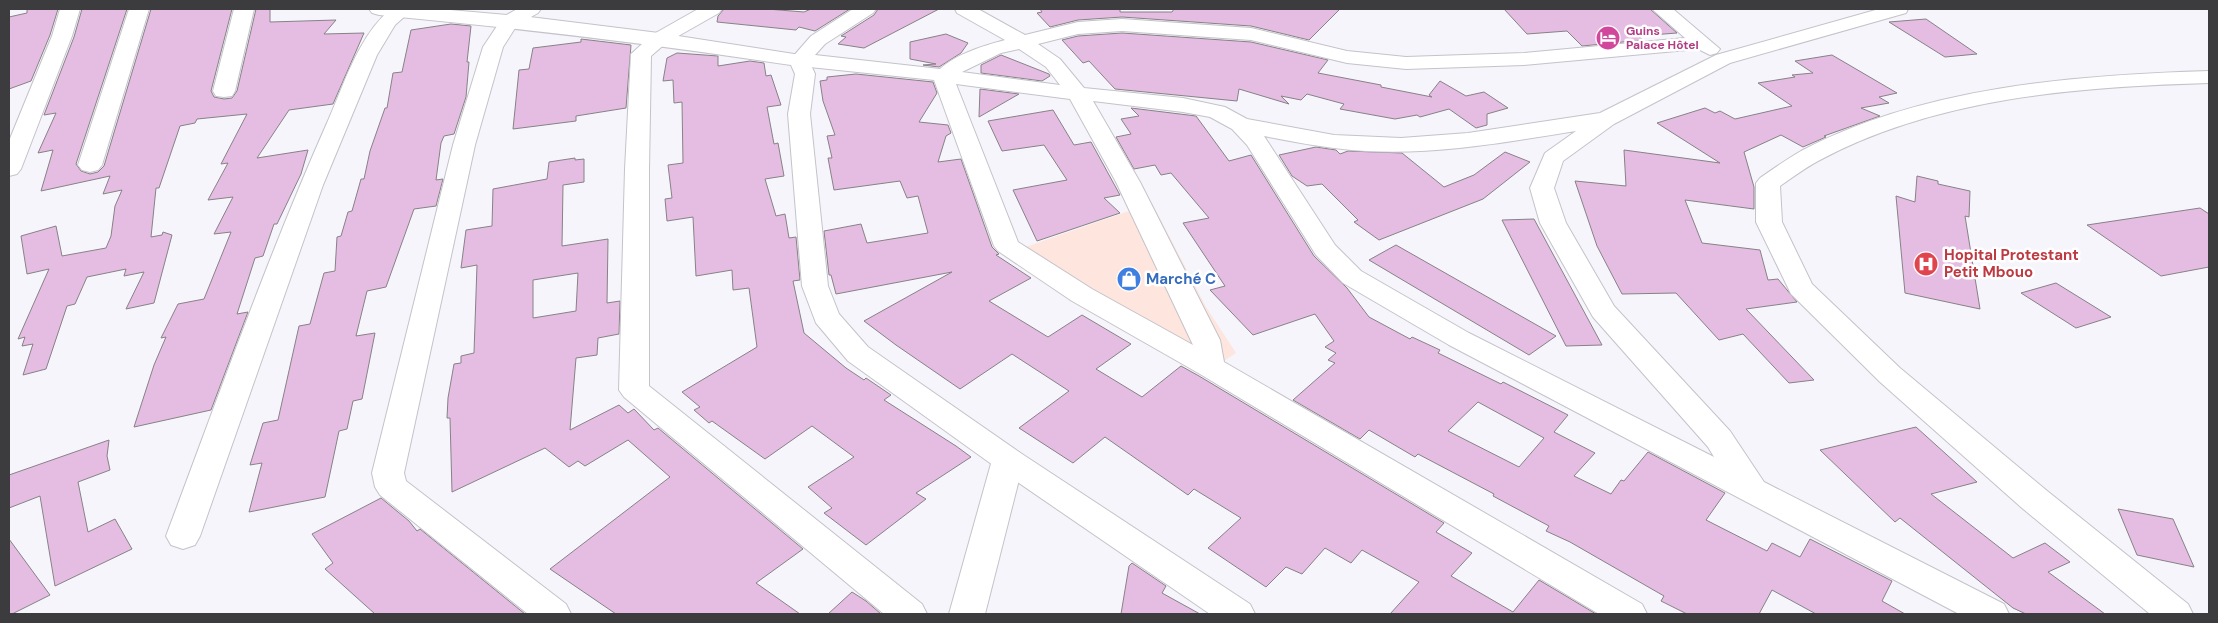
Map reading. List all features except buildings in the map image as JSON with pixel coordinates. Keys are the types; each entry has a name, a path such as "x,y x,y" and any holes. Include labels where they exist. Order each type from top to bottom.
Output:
{"street":[{"path":"9,169 14,141 62,36 70,9"},
{"path":"90,164 139,9"},
{"path":"224,91 244,9"},
{"path":"712,9 659,39 641,54 634,390 910,614"},
{"path":"800,60 818,40 866,9"},
{"path":"964,9 1022,42 1053,63 1078,94 1128,182 1206,340 1210,367"},
{"path":"1662,9 1723,59"},
{"path":"1753,492 1719,439 1603,311 1553,224 1542,188 1552,158 1606,119 1723,59 1899,9"},
{"path":"183,536 311,185 367,55 394,10 520,15 659,39 800,60 889,68 1078,94 1123,96 1217,112 1240,124 1335,142 1381,144 1441,142 1520,133 1606,119"},
{"path":"520,15 493,47 464,145 388,474 391,487 554,614"},
{"path":"943,76 977,55 994,48 1078,28 1122,26 1251,34 1347,57 1406,63 1524,59 1702,43"},
{"path":"800,60 805,74 799,114 815,286 826,316 858,354 1008,460 1237,614"},
{"path":"943,76 1007,246 1082,295 1210,367 1629,614"},
{"path":"2175,614 2034,499 1890,375 1800,288 1769,222 1768,183 1815,153 1868,130 1936,109 2042,88 2209,77"},
{"path":"1240,124 1256,141 1271,162 1325,250 1352,277 1459,339 1991,614"},
{"path":"967,614 1008,460"}],"shaded area":[{"name":"Marché C","path":"1152,203 1206,307 1236,353 1216,366 1017,250"}],"place":[{"name":"Guins Palace Hôtel","path":"1608,38"},
{"name":"Hopital Protestant Petit Mbouo","path":"1926,264"},
{"name":"Marché C","path":"1129,279"}]}
